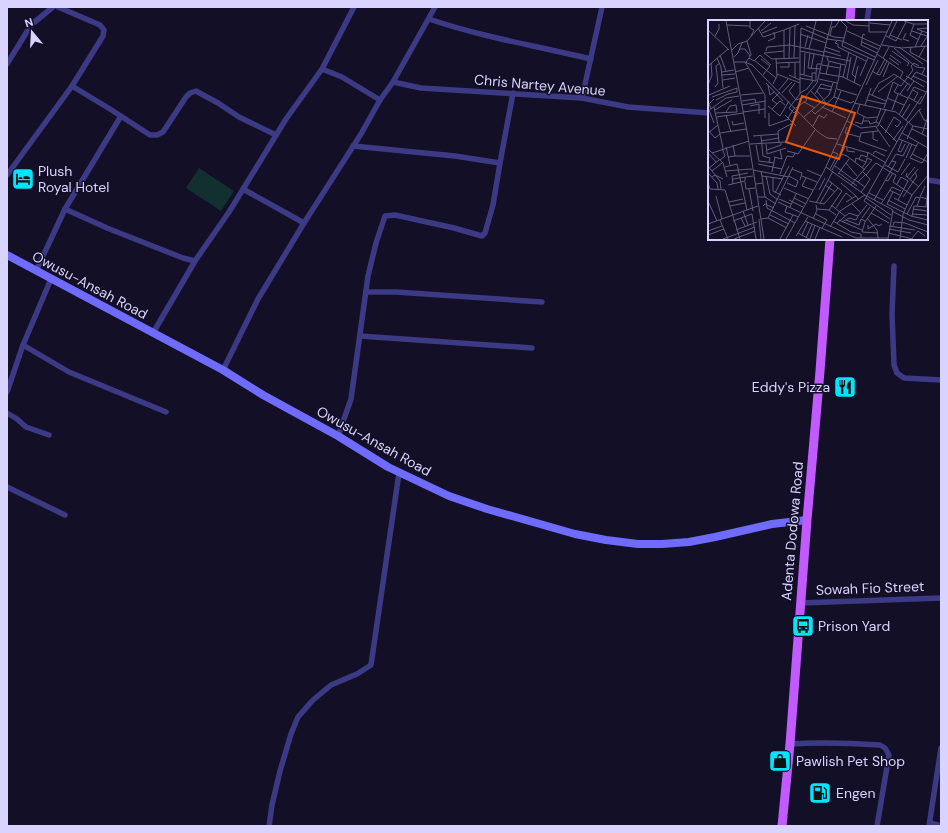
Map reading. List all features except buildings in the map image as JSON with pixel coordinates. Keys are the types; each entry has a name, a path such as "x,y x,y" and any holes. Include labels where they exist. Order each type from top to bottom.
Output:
{"main road":[{"path":"850,20 851,7"},
{"name":"Adenta Dodowa Road","path":"782,826 820,378 830,240"}],"street":[{"path":"7,64 31,25 53,7"},
{"path":"7,175 72,86 103,36 104,30 100,25 58,7"},
{"path":"153,333 195,261 229,212 299,100 322,69 354,7"},
{"path":"222,370 258,299 304,223 361,134 380,100 393,82 430,19 435,7"},
{"path":"582,98 602,7"},
{"path":"867,20 869,7"},
{"path":"430,19 449,26 591,59"},
{"path":"322,69 342,77 380,100"},
{"name":"Chris Nartey Avenue","path":"393,82 421,88 582,98 628,107 708,113"},
{"path":"72,86 150,135 157,135 163,132 186,97 190,93 196,91 239,117 276,135"},
{"path":"338,436 351,399 366,292 376,243 385,216 395,215 454,228 480,236 484,235 493,205 513,94"},
{"path":"36,271 65,209 120,116"},
{"path":"353,146 455,156 500,163"},
{"path":"928,180 941,182"},
{"path":"242,189 304,223"},
{"path":"65,209 183,258 195,261"},
{"name":"Owusu-Ansah Road","path":"7,255 222,370 263,395 338,436 399,473 449,496 515,518 575,534 620,542 662,544 689,542 772,524 807,520"},
{"path":"894,266 892,314 894,366 897,373 904,378 941,380"},
{"path":"7,392 23,345 51,279"},
{"path":"366,292 396,292 542,302"},
{"path":"360,336 532,348"},
{"path":"23,345 69,372 166,412"},
{"path":"7,413 26,427 48,435"},
{"path":"269,826 280,771 290,734 298,717 312,701 331,685 357,674 371,665 399,473"},
{"path":"7,487 65,515"},
{"name":"Sowah Fio Street","path":"800,602 941,598"},
{"path":"790,744 842,742 880,745 885,748 889,755 877,826"},
{"path":"941,748 929,824 941,826"}],"green space":[{"path":"199,168 234,191 221,211 186,188"}],"place":[{"name":"Plush Royal Hotel","path":"23,179"},
{"name":"Eddy's Pizza","path":"845,387"},
{"name":"Prison Yard","path":"803,626"},
{"name":"Pawlish Pet Shop","path":"780,761"},
{"name":"Engen","path":"820,793"}]}
